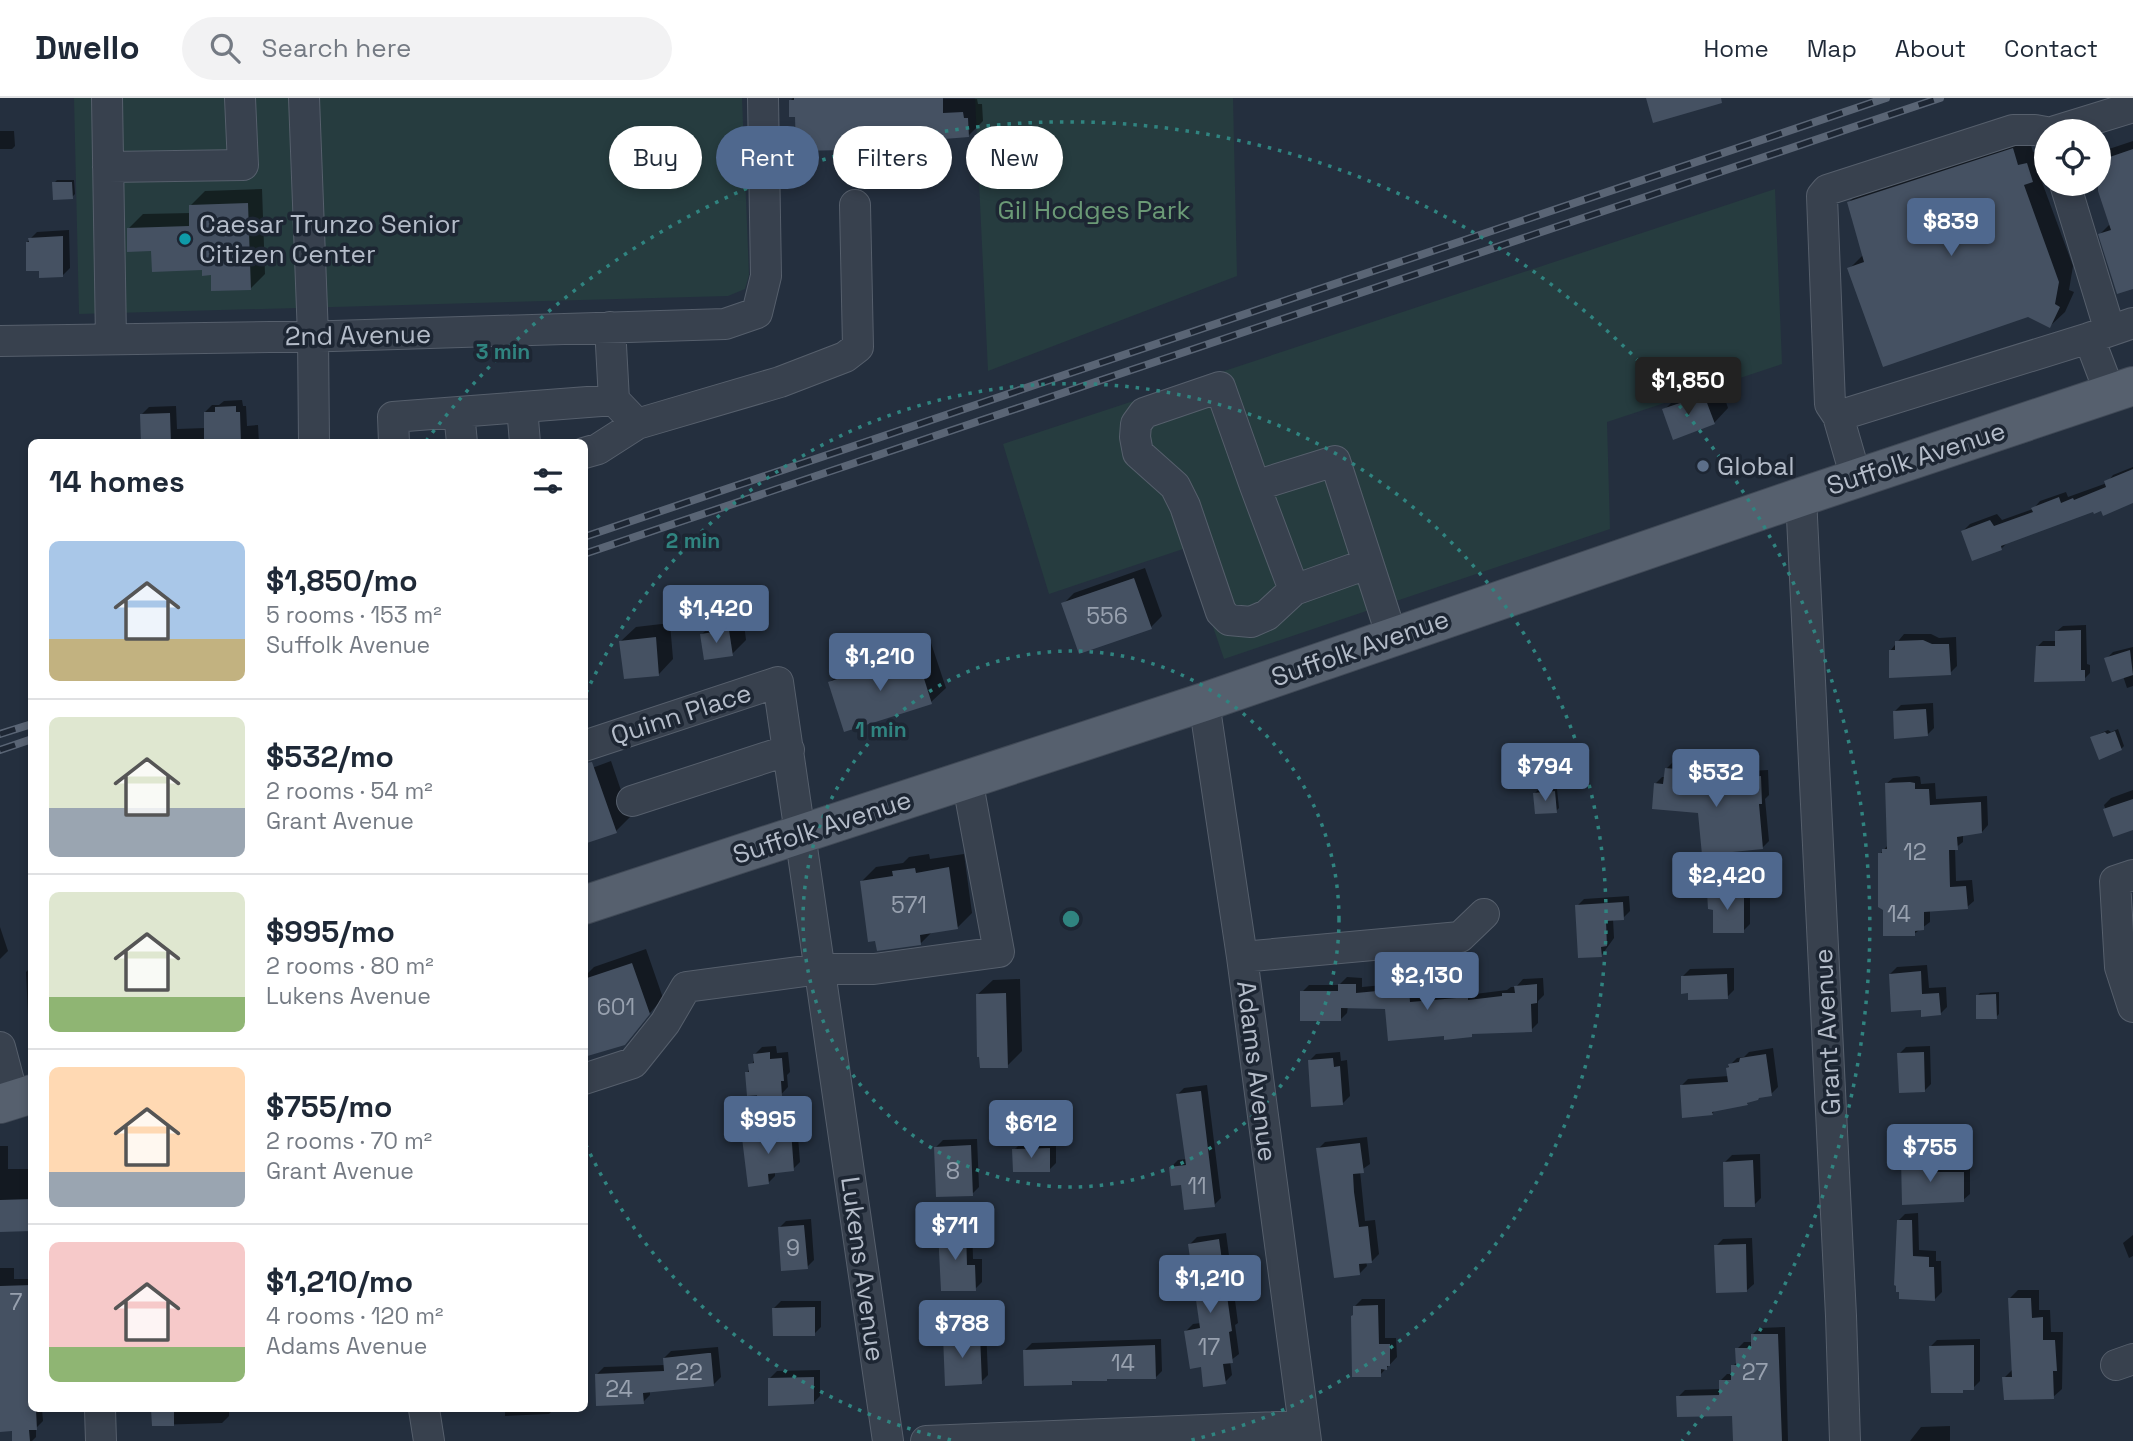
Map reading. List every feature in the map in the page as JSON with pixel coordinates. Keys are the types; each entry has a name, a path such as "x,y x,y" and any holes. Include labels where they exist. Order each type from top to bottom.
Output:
{"main road":[{"name":"Suffolk Avenue","path":"588,904 1205,702 1856,478 2122,390"}],"street":[{"path":"107,98 111,339"},
{"path":"108,167 243,165 240,98"},
{"path":"304,98 314,439"},
{"name":"2nd Avenue","path":"0,341 313,336 725,324 757,313 766,276 763,98"},
{"path":"2094,119 2133,107"},
{"path":"1856,478 1838,416 1830,404 1822,196 1827,190 2013,130 2034,130"},
{"path":"2069,196 2111,331 2122,390"},
{"path":"588,452 598,449 637,424 780,382 845,357 858,347 855,205"},
{"path":"610,327 614,400 637,424"},
{"path":"1838,416 2111,331"},
{"path":"1294,590 1220,387 1143,414 1136,424 1138,453 1175,486 1185,506 1221,612 1229,620 1251,622 1267,615 1294,590 1367,564"},
{"path":"394,439 393,417 614,400"},
{"path":"522,407 525,439"},
{"path":"458,412 461,439"},
{"path":"1255,486 1335,461 1392,637"},
{"name":"Grant Avenue","path":"1801,497 1841,1316 1844,1441"},
{"name":"Quinn Place","path":"588,745 778,682"},
{"name":"Lukens Avenue","path":"778,682 888,1441"},
{"name":"Adams Avenue","path":"1205,702 1242,957 1305,1434"},
{"path":"632,801 789,750"},
{"path":"588,1078 633,1063 665,1023 686,987 820,969 874,969 999,951 967,779"},
{"path":"2124,878 2120,967 2133,1007"},
{"path":"1242,957 1460,937 1484,914"},
{"path":"0,1047 15,1100"},
{"path":"100,1412 101,1441"},
{"path":"425,1412 429,1441"},
{"path":"926,1441 1305,1434"}],"green space":[{"path":"74,98 742,98 743,126 716,126 716,189 746,189 749,275 745,289 728,296 79,314"},
{"name":"Gil Hodges Park","path":"975,98 1233,98 1237,276 988,371 979,189 1063,189 1063,126 976,126"},
{"path":"1775,189 1782,364 1607,422 1610,529 1224,659 1186,548 1049,594 1003,444"}],"building":[{"path":"943,98 943,113 963,112 964,118 968,118 968,126 966,126 966,137 952,138 952,126 833,126 833,150 819,151 819,126 795,126 795,117 789,117 789,100"},
{"path":"1646,98 1721,98 1722,103 1653,123"},
{"path":"2013,148 2018,165 2027,163 2033,182 2024,185 2059,282 2055,304 2060,307 2050,328 2028,317 1883,367 1847,268 1864,262 1847,202"},
{"path":"2133,149 2133,289 2117,294 2098,234 2111,230 2100,196 2111,196 2111,157"},
{"path":"52,182 72,182 73,199 53,200"},
{"name":"Caesar Trunzo Senior Citizen Center","path":"248,203 251,290 211,291 211,275 202,276 202,270 152,272 151,251 127,252 127,228 189,226 189,205"},
{"path":"63,236 63,277 39,278 39,271 26,271 28,238"},
{"path":"1704,395 1715,424 1673,440 1662,409"},
{"path":"236,406 236,412 240,412 241,439 204,439 204,412 215,412 215,407"},
{"path":"170,413 171,439 141,439 140,414"},
{"path":"2133,469 2133,503 2103,516 2101,511 2094,514 2093,512 2001,546 2002,550 1972,561 1961,531 1990,520 1994,526 2033,512 2031,508 2059,497 2061,503 2073,498 2074,500 2106,487 2104,481"},
{"path":"1134,578 1152,629 1079,654 1061,603"},
{"path":"729,630 733,656 704,660 700,634"},
{"path":"2081,630 2081,670 2085,670 2085,681 2034,682 2036,646 2055,646 2055,631"},
{"path":"656,637 659,676 624,679 619,641"},
{"path":"1923,640 1932,644 1949,644 1951,675 1889,678 1889,650 1895,650 1895,641"},
{"path":"2130,650 2133,675 2112,682 2104,658"},
{"path":"916,653 932,704 844,732 828,682"},
{"path":"1926,709 1928,736 1894,739 1893,711"},
{"path":"2115,731 2122,750 2099,760 2090,737"},
{"path":"588,762 592,762 617,833 588,843"},
{"path":"1665,768 1689,770 1689,780 1761,776 1762,804 1759,804 1763,849 1702,855 1698,813 1652,809 1654,783 1663,784"},
{"path":"1885,783 1915,783 1915,789 1929,789 1930,805 1981,802 1982,833 1957,837 1958,850 1949,850 1950,887 1966,886 1968,909 1924,912 1924,930 1915,931 1915,936 1883,936 1883,910 1878,907 1878,853 1887,849"},
{"path":"1555,791 1557,813 1535,814 1533,793"},
{"path":"2133,799 2133,830 2113,837 2103,809"},
{"path":"949,867 958,929 920,935 921,945 877,951 875,941 868,942 860,881 893,876 892,871 915,868 916,873"},
{"path":"1707,892 1744,892 1744,933 1713,933 1713,910 1708,909"},
{"path":"1623,902 1624,920 1606,921 1607,946 1601,947 1602,957 1578,958 1575,905"},
{"path":"632,963 650,1014 625,1045 588,1056 588,978"},
{"path":"1921,971 1922,994 1939,993 1941,1015 1921,1017 1921,1010 1891,1012 1889,974"},
{"path":"1727,974 1728,999 1688,1000 1688,993 1681,994 1681,976"},
{"path":"1338,984 1356,984 1356,993 1409,988 1410,1002 1502,996 1502,993 1515,993 1514,986 1537,984 1537,1003 1531,1004 1532,1032 1472,1034 1472,1037 1444,1040 1444,1036 1388,1041 1385,1009 1341,1008 1341,1021 1300,1021 1300,991 1338,991"},
{"path":"1006,993 1008,1068 980,1068 977,1057 976,994"},
{"path":"1996,994 1997,1019 1976,1019 1976,995"},
{"path":"770,1052 770,1059 782,1058 782,1096 773,1096 774,1105 758,1106 757,1095 747,1096 745,1072 749,1072 748,1064 754,1063 753,1054"},
{"path":"1924,1052 1925,1092 1899,1093 1897,1053"},
{"path":"1766,1054 1772,1096 1759,1098 1747,1103 1748,1105 1712,1112 1713,1115 1682,1118 1680,1085 1728,1082 1728,1064 1739,1062 1740,1058"},
{"path":"1333,1058 1334,1067 1340,1066 1343,1105 1311,1107 1308,1060"},
{"path":"1201,1091 1215,1207 1184,1210 1181,1185 1171,1186 1169,1167 1186,1165 1176,1094"},
{"path":"791,1130 794,1171 768,1174 769,1184 748,1187 742,1138"},
{"path":"1360,1143 1364,1173 1353,1174 1354,1192 1359,1227 1368,1226 1372,1263 1359,1264 1360,1275 1334,1278 1316,1148"},
{"path":"971,1145 973,1196 936,1197 934,1147"},
{"path":"1050,1148 1050,1172 1013,1172 1012,1149"},
{"path":"1931,1157 1932,1172 1964,1172 1964,1202 1902,1205 1901,1159"},
{"path":"1753,1160 1755,1207 1724,1207 1723,1162"},
{"path":"28,1199 28,1231 0,1232 0,1200"},
{"path":"1897,1220 1912,1220 1913,1256 1929,1257 1929,1267 1934,1267 1935,1301 1899,1299 1899,1292 1896,1292 1894,1285"},
{"path":"804,1225 808,1269 781,1271 778,1227"},
{"path":"966,1230 967,1265 975,1265 976,1291 941,1291 938,1231"},
{"path":"1219,1239 1232,1331 1229,1332 1233,1363 1223,1364 1226,1384 1203,1387 1201,1367 1190,1369 1184,1331 1200,1328 1188,1244"},
{"path":"1746,1244 1747,1292 1716,1293 1714,1245"},
{"path":"28,1285 28,1412 36,1412 37,1430 29,1430 30,1441 12,1441 12,1431 0,1432 0,1286"},
{"path":"2008,1298 2031,1298 2032,1318 2043,1317 2043,1340 2055,1340 2057,1371 2053,1371 2054,1399 2004,1400 2002,1377 2012,1377"},
{"path":"1378,1305 1379,1344 1390,1344 1390,1366 1387,1366 1387,1370 1381,1369 1381,1377 1352,1377 1353,1306"},
{"path":"815,1307 815,1336 773,1336 772,1308"},
{"path":"980,1334 982,1384 945,1386 943,1336"},
{"path":"1751,1334 1778,1334 1782,1441 1733,1441 1732,1416 1677,1417 1676,1396 1719,1395 1719,1380 1731,1380 1731,1365 1736,1365 1735,1348 1751,1348"},
{"path":"1155,1345 1156,1379 1107,1379 1072,1381 1072,1385 1024,1386 1023,1350"},
{"path":"1974,1345 1974,1390 1963,1390 1963,1393 1931,1393 1929,1346"},
{"path":"711,1353 714,1386 643,1393 644,1404 596,1406 595,1374 664,1371 663,1358"},
{"path":"814,1377 814,1404 768,1406 768,1378"},
{"path":"151,1412 174,1412 174,1426 152,1426"}],"railway":[{"path":"588,536 1886,98"},
{"path":"588,553 1940,98"},
{"path":"0,734 28,725"},
{"path":"0,750 28,740"}],"place":[{"name":"Caesar Trunzo Senior Citizen Center","path":"185,239"},
{"name":"Global","path":"1703,466"}]}
